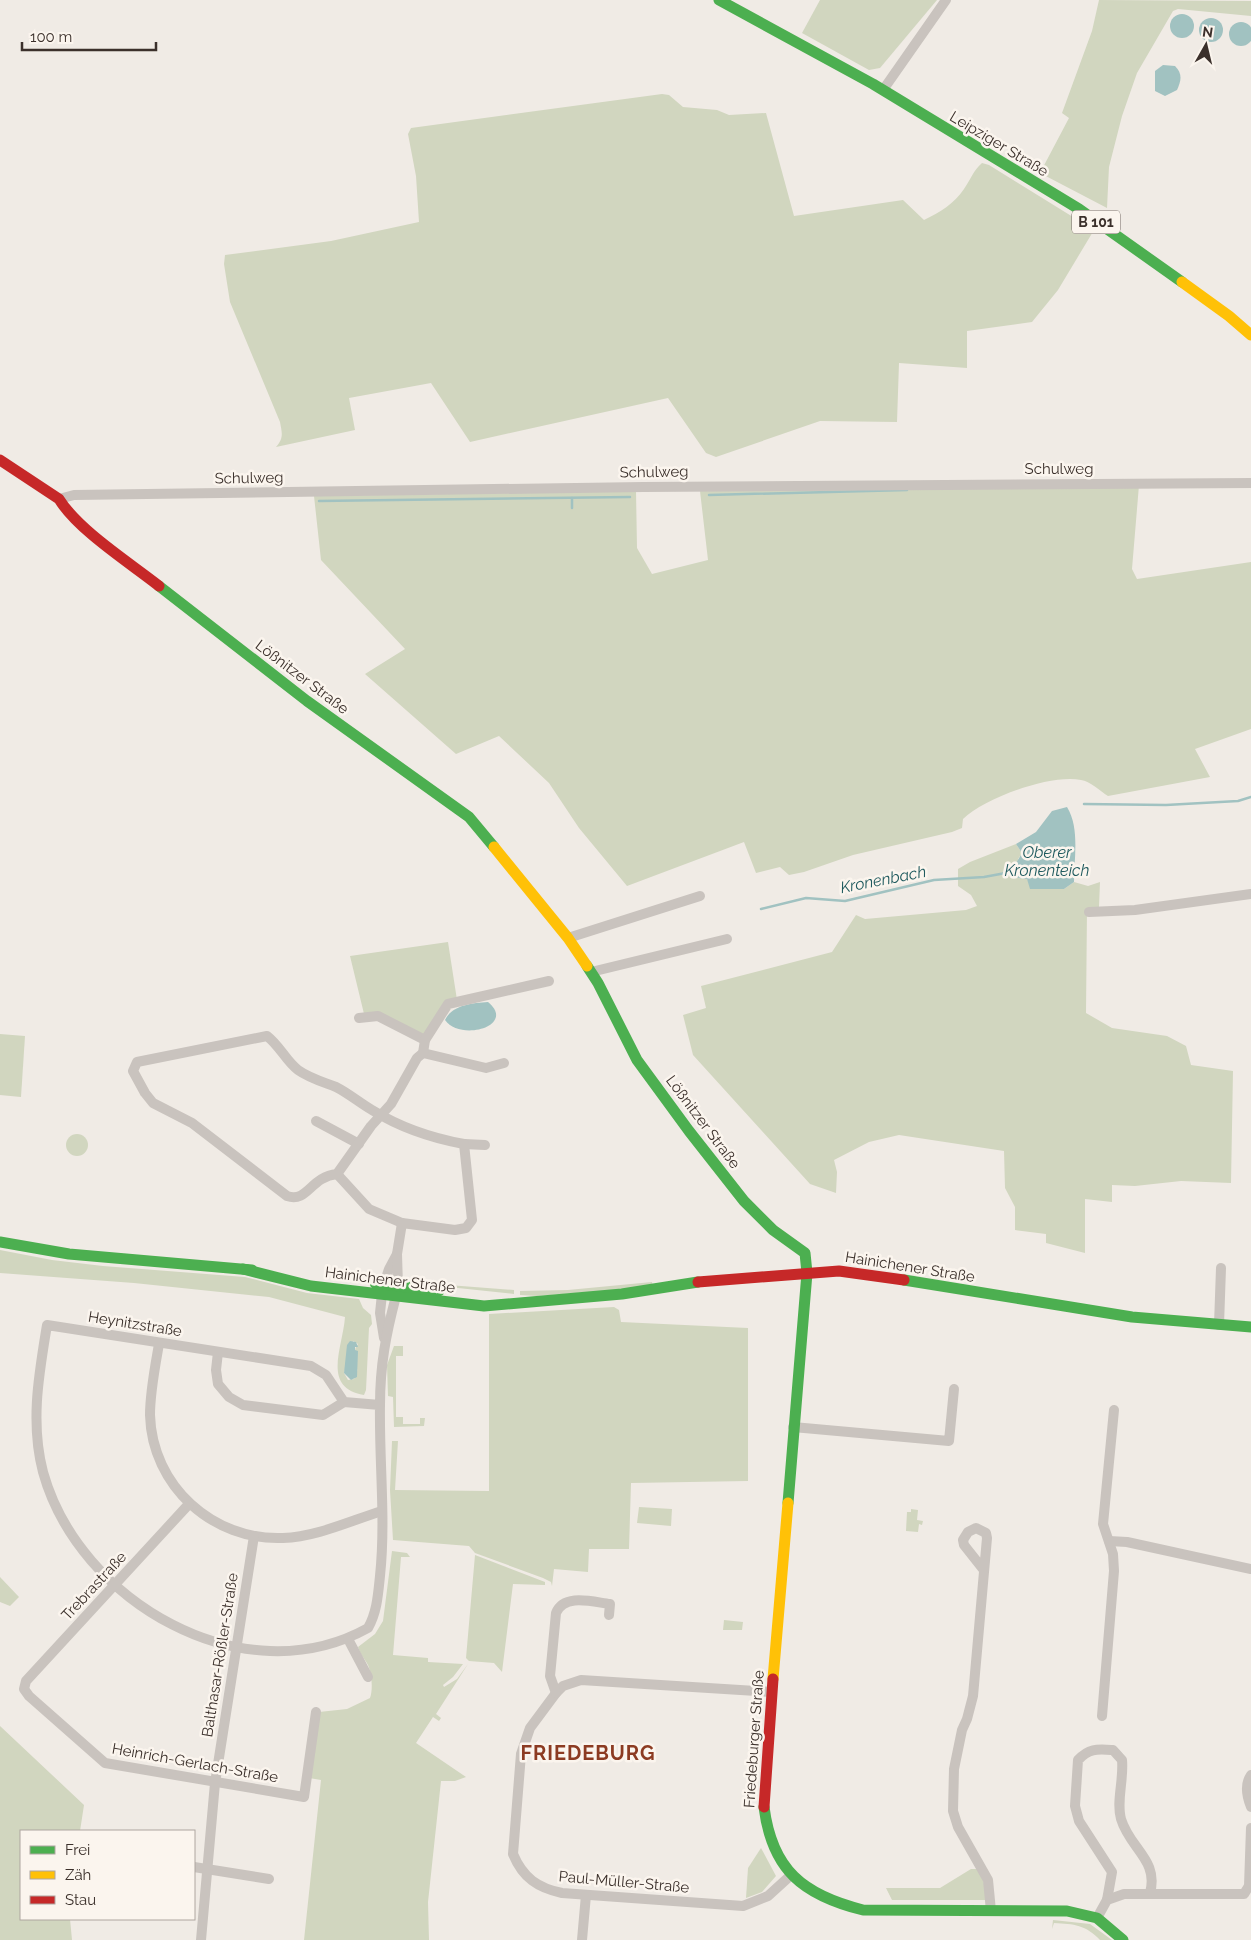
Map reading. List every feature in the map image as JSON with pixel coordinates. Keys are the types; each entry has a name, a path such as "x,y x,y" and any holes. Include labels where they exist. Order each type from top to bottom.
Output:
{"street":[{"name":"Leipziger Straße","path":"719,0 883,90 1079,209 1229,316 1251,335"},
{"path":"883,90 946,0"},
{"name":"Lößnitzer Straße","path":"0,460 59,499 66,510 115,552 307,701 469,817 568,938 590,972 637,1060 744,1201 774,1230 805,1253 806,1273"},
{"name":"Schulweg","path":"59,499 74,495 613,488 1251,483"},
{"path":"1089,912 1135,910 1251,894"},
{"path":"568,938 700,896"},
{"path":"590,972 726,939"},
{"path":"485,1145 464,1144 432,1138 400,1126 382,1116 337,1088 322,1083 296,1069 278,1044 267,1036 137,1062 133,1071 153,1103 192,1123 287,1196 294,1199 301,1197 318,1180 326,1175 337,1174 371,1126 382,1116 391,1104 417,1058 423,1053 425,1040 448,1004 548,981"},
{"path":"359,1018 378,1016 425,1040"},
{"path":"423,1053 486,1068 504,1063"},
{"path":"316,1121 359,1144"},
{"path":"337,1174 369,1209 402,1223 455,1230 466,1228 472,1220 473,1213 464,1144"},
{"path":"115,1585 136,1603 179,1628 236,1648 299,1649 348,1639 368,1628 373,1618 383,1545 380,1405 384,1339 397,1291 397,1254 402,1223"},
{"name":"Hainichener Straße","path":"0,1242 69,1254 243,1269 397,1291 535,1302 622,1294 714,1280 806,1273 858,1272 1119,1316 1251,1327"},
{"path":"384,1339 380,1313 383,1289 388,1269 397,1254"},
{"path":"1219,1324 1221,1268"},
{"name":"Friedeburger Straße","path":"806,1273 763,1801 764,1816 771,1846 790,1876 821,1898 840,1906 863,1910 1067,1911 1097,1918 1123,1940"},
{"name":"Heynitzstraße","path":"115,1585 75,1538 55,1502 44,1472 37,1435 36,1402 47,1325 319,1369 344,1402"},
{"path":"158,1344 151,1401 152,1433 165,1470 189,1504 219,1524 254,1536 283,1538 300,1536 382,1511"},
{"path":"218,1352 216,1370 218,1384 229,1397 243,1405 323,1415 344,1402 380,1405"},
{"path":"794,1427 949,1441 954,1389"},
{"path":"1102,1716 1114,1571 1113,1554 1102,1524 1114,1410"},
{"name":"Trebrastraße","path":"24,1689 26,1681 189,1504"},
{"name":"Balthasar-Rößler-Straße","path":"201,1940 215,1782 254,1536"},
{"path":"1109,1541 1127,1542 1251,1569"},
{"path":"983,1569 973,1696 967,1720 962,1730 954,1769 953,1811 958,1827 988,1880 991,1911"},
{"path":"556,1693 550,1676 558,1606 567,1601 610,1604 609,1615"},
{"path":"348,1639 368,1677"},
{"name":"Paul-Müller-Straße","path":"772,1692 581,1680 563,1686 530,1728 521,1754 513,1854 523,1874 540,1887 562,1893 586,1895 743,1906 768,1896 790,1876"},
{"name":"Heinrich-Gerlach-Straße","path":"24,1689 29,1696 105,1763 304,1797 316,1712"},
{"path":"1097,1918 1107,1900 1112,1872 1080,1821 1075,1806 1078,1760 1086,1751 1098,1749 1113,1750 1122,1760 1123,1773 1119,1804 1121,1818 1126,1831 1152,1870 1153,1882 1150,1893"},
{"path":"1251,1775 1248,1779 1246,1796 1251,1807"},
{"path":"1107,1900 1124,1894 1244,1894 1247,1892 1251,1828"},
{"path":"195,1867 269,1879"},
{"path":"582,1940 586,1895"}],"green space":[{"path":"820,0 937,0 880,68 869,70 802,33"},
{"path":"1099,0 1251,1 1251,16 1178,9 1173,11 1137,73 1122,116 1109,167 1107,208 1040,173 1069,118 1062,113 1092,31"},
{"path":"662,94 669,95 683,107 717,110 729,115 766,113 794,216 903,200 924,220 941,211 956,199 982,163 989,165 1094,230 1058,290 1032,322 967,331 967,368 899,363 897,422 820,421 716,457 706,453 668,398 470,442 431,383 349,398 355,430 276,447 279,444 282,432 280,422 230,302 224,264 225,255 331,241 419,222 416,176 408,134 411,128"},
{"path":"1139,485 1132,569 1137,579 1251,562 1251,729 1195,749 1210,777 1108,796 1091,784 1081,780 1068,779 1036,784 986,803 963,819 962,828 952,832 853,855 804,872 789,875 780,867 756,873 744,842 627,886 579,828 549,783 499,736 456,754 365,674 405,649 321,560 314,496 636,491 637,548 652,574 708,560 700,491"},
{"path":"1016,844 1022,853 1018,859 1018,878 1027,879 1030,884 1064,889 1074,882 1088,886 1100,882 1099,907 1087,909 1086,1013 1112,1028 1167,1036 1186,1046 1191,1065 1233,1071 1231,1183 1181,1181 1135,1186 1112,1185 1112,1202 1085,1199 1085,1253 1046,1243 1046,1234 1015,1230 1015,1207 1005,1188 1004,1151 899,1135 869,1142 834,1160 837,1172 836,1193 810,1184 693,1055 683,1015 706,1008 701,986 832,952 856,915 865,919 966,910 977,906 971,895 958,886 958,869 970,862"},
{"path":"448,942 457,1000 425,1040 378,1017 365,1018 350,956"},
{"path":"0,1034 25,1036 21,1097 0,1095"},
{"path":"77,1134 85,1137 88,1145 85,1153 77,1156 69,1153 66,1145 69,1137"},
{"path":"0,1250 52,1260 103,1266 245,1277 307,1293 359,1299 363,1308 371,1315 372,1324 369,1328 366,1390 364,1395 351,1391 343,1384 339,1375 339,1353 345,1317 269,1297 134,1283 0,1273","holes":["353,1341 358,1344 355,1352 356,1375 354,1379 348,1380 344,1373"]},
{"path":"652,1282 653,1287 537,1296 520,1295 520,1291 568,1290"},
{"path":"420,1284 514,1290 514,1294"},
{"path":"614,1307 619,1310 621,1322 748,1328 748,1481 631,1483 629,1549 589,1549 588,1572 554,1569 552,1586 551,1582 543,1578 475,1553 469,1546 393,1540 390,1490 392,1441 398,1441 395,1490 489,1491 489,1314"},
{"path":"394,1346 403,1346 403,1356 396,1356 396,1417 403,1417 403,1424 420,1424 420,1418 425,1418 424,1426 394,1427 393,1397 388,1396 387,1365"},
{"path":"639,1507 672,1509 671,1526 637,1523"},
{"path":"911,1509 918,1510 917,1520 923,1521 922,1525 919,1524 918,1532 906,1531 907,1512 911,1512"},
{"path":"392,1551 407,1553 410,1557 401,1557 393,1655 428,1658 428,1662 463,1664 453,1677 443,1685 444,1687 457,1679 468,1664 436,1714 441,1718 439,1721 433,1717 416,1743 466,1777 455,1781 441,1781 428,1902 429,1940 304,1940 321,1780 309,1778 319,1712 347,1709 370,1698 372,1686 370,1673 368,1665 358,1647 375,1634 383,1621"},
{"path":"475,1555 545,1582 545,1585 513,1584 502,1672 494,1663 469,1661 466,1658"},
{"path":"0,1577 19,1597 10,1606 0,1602"},
{"path":"724,1620 743,1622 742,1630 723,1630"},
{"path":"0,1726 84,1805 80,1830 20,1830 20,1920 70,1920 72,1940 0,1940"},
{"path":"761,1848 776,1876 762,1892 746,1898 748,1868"},
{"path":"971,1869 979,1869 983,1877 985,1900 892,1900 886,1888 940,1888"},
{"path":"1053,1920 1090,1924 1112,1940 1100,1940 1085,1928 1074,1925 1054,1923 1052,1929"}],"water":[{"path":"1182,14 1191,17 1194,26 1191,35 1182,38 1173,35 1170,26 1173,17"},
{"path":"1211,18 1220,21 1223,30 1220,39 1211,42 1202,39 1199,30 1202,21"},
{"path":"1236,23 1246,23 1252,29 1252,39 1246,45 1236,45 1230,39 1230,29"},
{"path":"1163,65 1175,66 1180,78 1177,90 1165,96 1155,91 1155,71"},
{"name":"Oberer Kronenteich","path":"1067,807 1074,824 1075,834 1074,882 1064,889 1030,889 1027,879 1018,878 1011,872 1022,853 1016,844 1036,832 1052,811"},
{"path":"488,1002 495,1011 496,1018 491,1024 483,1028 462,1030 452,1027 445,1020 457,1008 469,1004"},
{"path":"350,1341 356,1342 358,1347 355,1347 355,1350 358,1351 357,1377 351,1380 344,1373 347,1345"}],"waterway":[{"path":"709,495 907,490"},
{"path":"319,501 630,497"},
{"path":"572,498 572,508"},
{"name":"Kronenbach","path":"1084,804 1166,805 1238,801 1251,797"},
{"name":"Kronenbach","path":"761,909 806,898 845,901 934,880 984,877 1011,872"}],"traffic: fast":[{"path":"719,0 873,84 1079,209 1182,282"},
{"path":"159,586 307,701 469,817 494,847"},
{"path":"587,966 598,983 637,1060 689,1131 744,1201 773,1230 805,1253 807,1273 788,1503"},
{"path":"0,1242 69,1254 252,1270"},
{"path":"243,1269 311,1286 484,1306 622,1294 698,1282"},
{"path":"904,1280 1132,1317 1251,1327"},
{"path":"375,1283 439,1291"},
{"path":"764,1807 774,1848 783,1863 807,1887 842,1904 863,1910 1067,1911 1097,1918 1123,1940"}],"traffic: slow":[{"path":"1182,282 1229,316 1251,335"},
{"path":"494,847 568,938 587,966"},
{"path":"773,1679 788,1503"}],"traffic: jam":[{"path":"0,460 59,499 91,534 159,586"},
{"path":"698,1282 839,1271 904,1280"},
{"path":"764,1807 773,1679"}],"district":[{"name":"FRIEDEBURG","path":"588,1753"}]}
